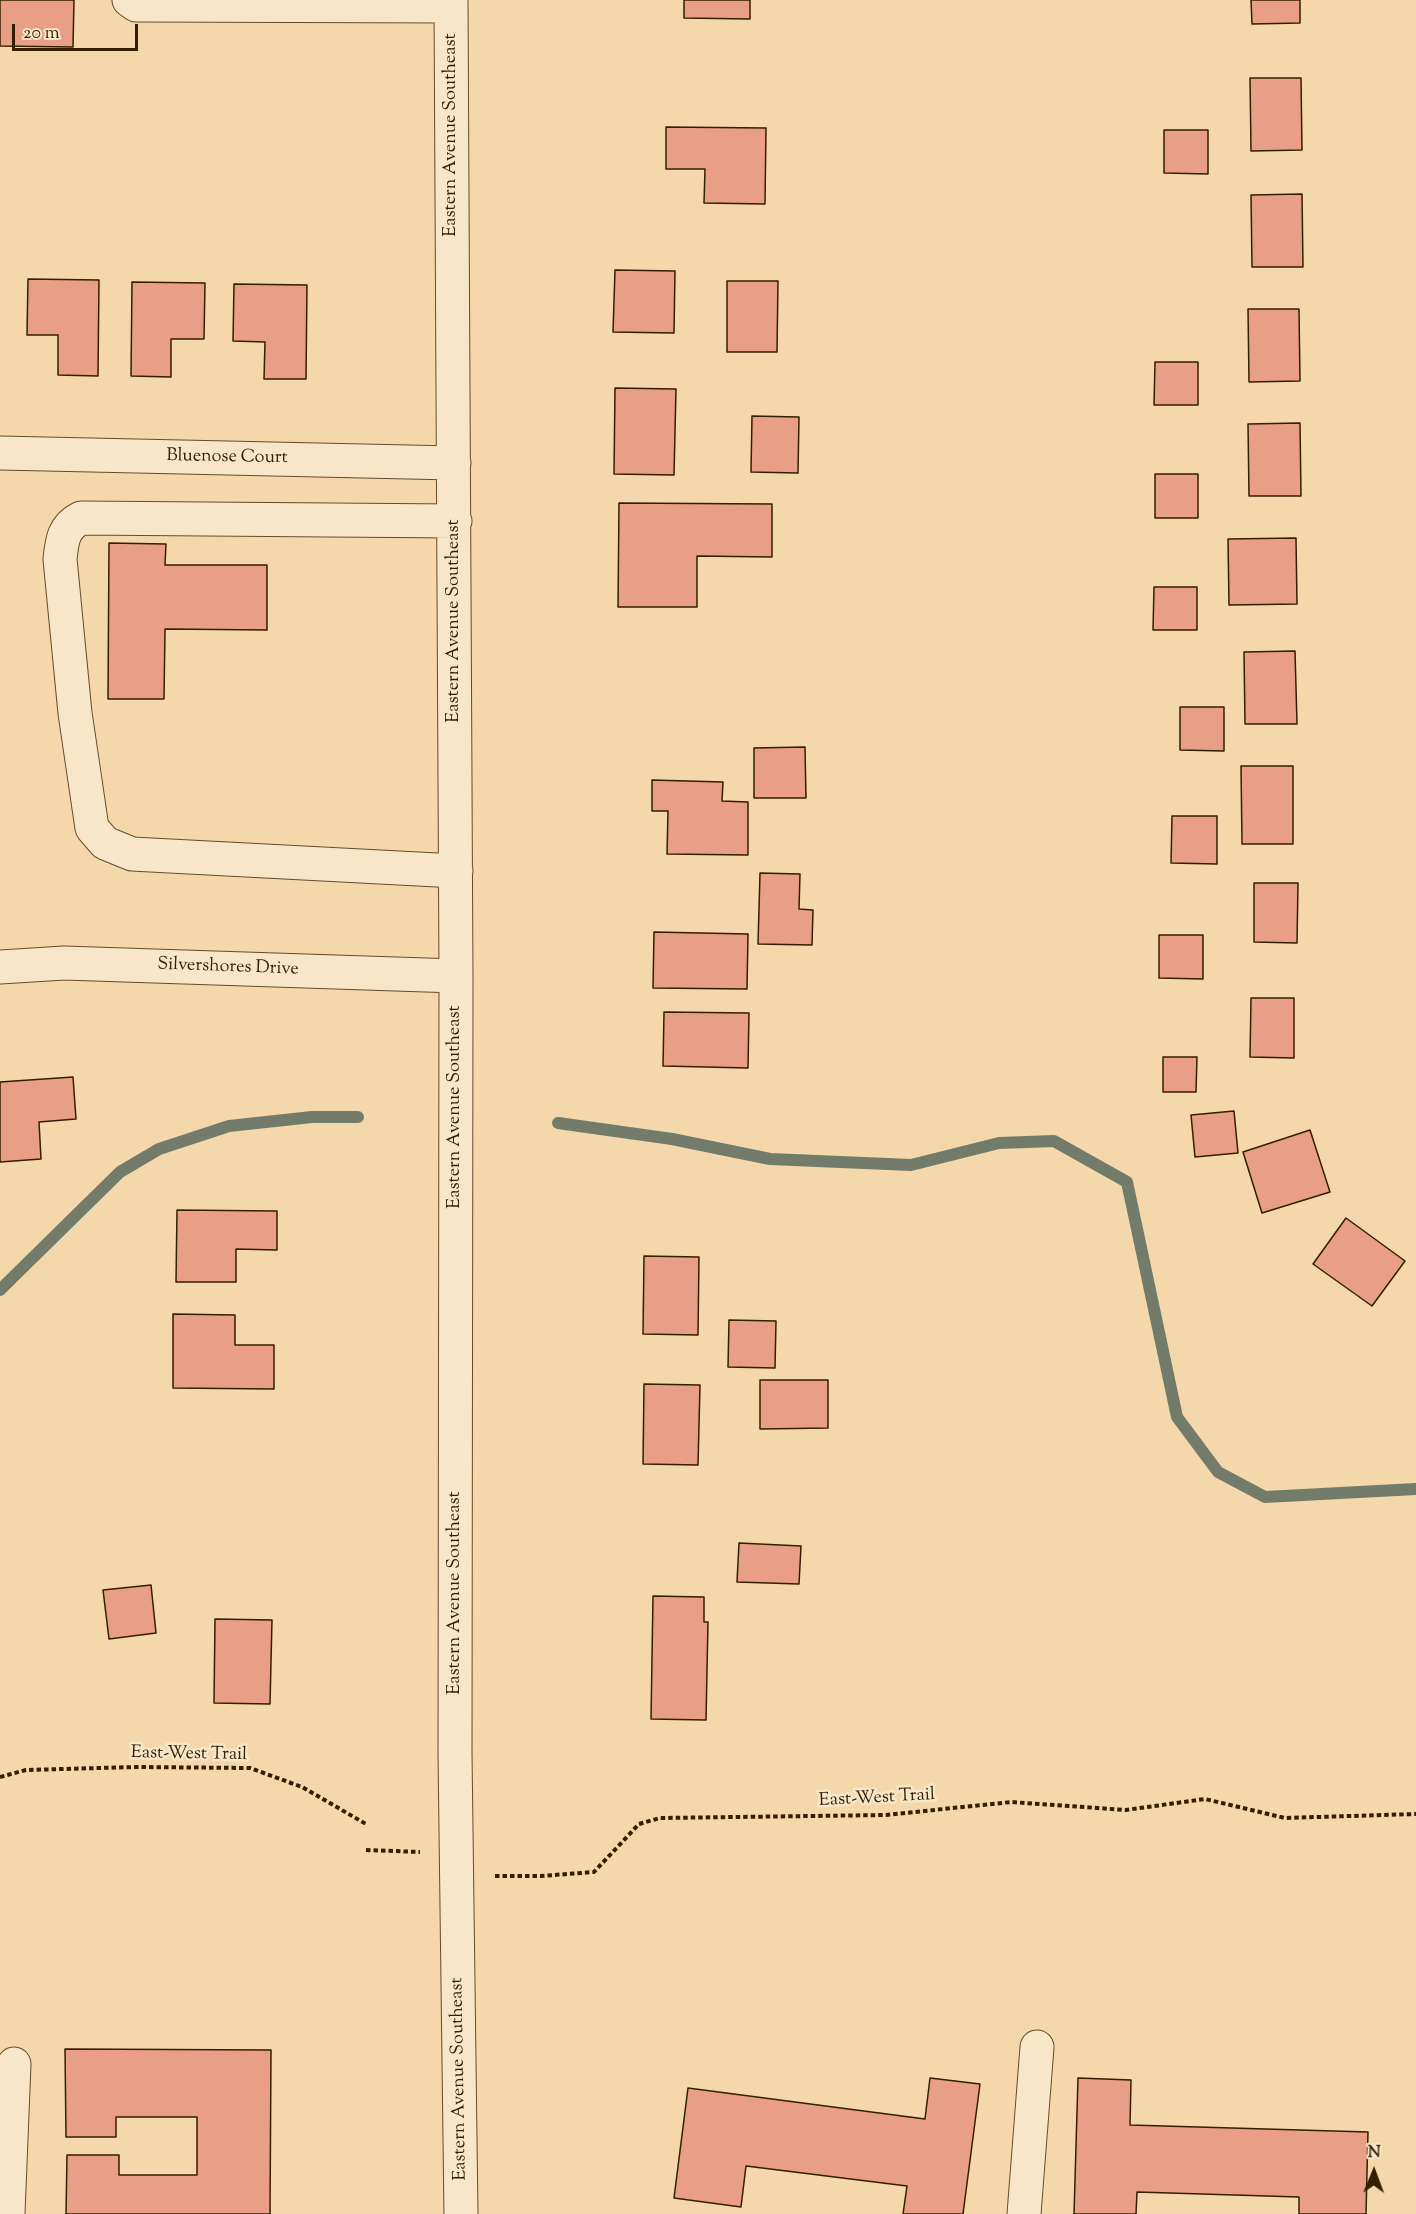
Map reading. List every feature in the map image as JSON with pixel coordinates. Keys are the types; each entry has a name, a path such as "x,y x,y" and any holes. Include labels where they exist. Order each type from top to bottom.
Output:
{"street":[{"path":"129,0 136,5 451,3"},
{"name":"Eastern Avenue Southeast","path":"451,3 456,871 455,1753 461,2214"},
{"name":"Bluenose Court","path":"0,453 454,463"},
{"path":"455,521 81,519 70,524 63,537 60,559 75,713 92,828 105,843 132,854 456,871"},
{"name":"Silvershores Drive","path":"0,967 64,963 456,976"},
{"path":"1024,2214 1037,2047"},
{"path":"8,2214 14,2064"}],"path":[{"name":"East-West Trail","path":"0,1777 26,1770 136,1767 250,1768 302,1787 366,1824"},
{"name":"East-West Trail","path":"366,1850 440,1853 470,1875 541,1876 594,1872 639,1824 669,1818 886,1815 1011,1802 1126,1810 1205,1799 1285,1818 1416,1814"}],"building":[{"path":"0,0 74,0 73,47 0,46"},
{"path":"684,0 750,0 750,19 684,18"},
{"path":"1251,0 1300,0 1300,23 1252,24"},
{"path":"1250,78 1301,78 1302,150 1251,151"},
{"path":"666,127 766,128 765,204 704,203 705,169 666,169"},
{"path":"1164,130 1208,130 1208,174 1164,173"},
{"path":"1302,194 1303,267 1252,267 1251,195"},
{"path":"615,270 675,271 674,333 613,332"},
{"path":"28,279 99,280 98,376 58,375 58,335 27,335"},
{"path":"727,281 778,281 777,352 727,352"},
{"path":"132,282 205,283 204,339 171,339 171,377 131,376"},
{"path":"234,284 307,285 306,379 264,379 265,342 233,341"},
{"path":"1248,309 1299,309 1300,381 1249,382"},
{"path":"1155,362 1198,362 1198,405 1154,405"},
{"path":"615,388 676,389 674,475 614,474"},
{"path":"752,416 799,417 798,473 751,472"},
{"path":"1300,423 1301,496 1249,496 1248,424"},
{"path":"1155,474 1198,474 1198,518 1155,518"},
{"path":"619,503 772,504 772,557 697,556 697,607 618,607"},
{"path":"1296,538 1297,604 1229,605 1228,539"},
{"path":"109,543 166,544 165,565 267,565 267,630 165,629 164,699 108,699"},
{"path":"1154,587 1197,587 1197,630 1153,630"},
{"path":"1295,651 1297,724 1245,724 1244,652"},
{"path":"1180,707 1224,707 1224,751 1180,750"},
{"path":"805,747 806,798 754,798 754,748"},
{"path":"1241,766 1293,766 1293,844 1242,844"},
{"path":"652,780 723,782 722,801 748,802 748,855 667,854 668,811 652,811"},
{"path":"1172,816 1217,816 1217,864 1171,863"},
{"path":"760,873 800,874 799,909 813,910 812,945 758,944"},
{"path":"1254,883 1298,883 1297,943 1254,942"},
{"path":"654,932 748,934 747,989 653,988"},
{"path":"1159,935 1203,935 1203,979 1159,978"},
{"path":"1251,998 1294,998 1294,1058 1250,1057"},
{"path":"664,1012 749,1013 748,1068 663,1066"},
{"path":"1163,1057 1197,1057 1196,1092 1163,1092"},
{"path":"73,1077 76,1119 39,1122 41,1159 0,1162 0,1082"},
{"path":"1234,1111 1238,1153 1195,1157 1191,1115"},
{"path":"1310,1130 1330,1192 1262,1213 1243,1152"},
{"path":"177,1210 277,1211 277,1250 236,1249 236,1282 176,1282"},
{"path":"1346,1218 1405,1261 1372,1306 1313,1264"},
{"path":"644,1256 699,1257 698,1335 643,1334"},
{"path":"173,1314 235,1315 235,1345 274,1345 274,1389 173,1388"},
{"path":"729,1320 776,1321 775,1368 728,1367"},
{"path":"760,1380 828,1380 828,1428 760,1429"},
{"path":"644,1384 700,1385 698,1465 643,1464"},
{"path":"739,1543 801,1546 799,1584 737,1582"},
{"path":"151,1585 156,1633 109,1639 103,1590"},
{"path":"653,1596 704,1597 704,1622 708,1622 706,1720 651,1719"},
{"path":"215,1619 272,1620 270,1704 214,1703"},
{"path":"65,2049 271,2050 270,2214 66,2214 67,2155 119,2155 119,2175 197,2175 197,2117 116,2117 116,2137 66,2137"},
{"path":"930,2078 980,2084 963,2214 903,2214 907,2186 746,2166 741,2207 674,2198 688,2088 925,2119"},
{"path":"1078,2078 1131,2080 1130,2125 1368,2132 1366,2214 1299,2214 1299,2197 1137,2192 1136,2214 1074,2214"}],"waterway":[{"path":"0,1290 120,1172 159,1149 229,1126 312,1117 358,1117"},
{"path":"558,1123 672,1139 770,1159 911,1165 999,1143 1054,1141 1127,1182 1177,1417 1218,1472 1265,1497 1416,1489"}]}
